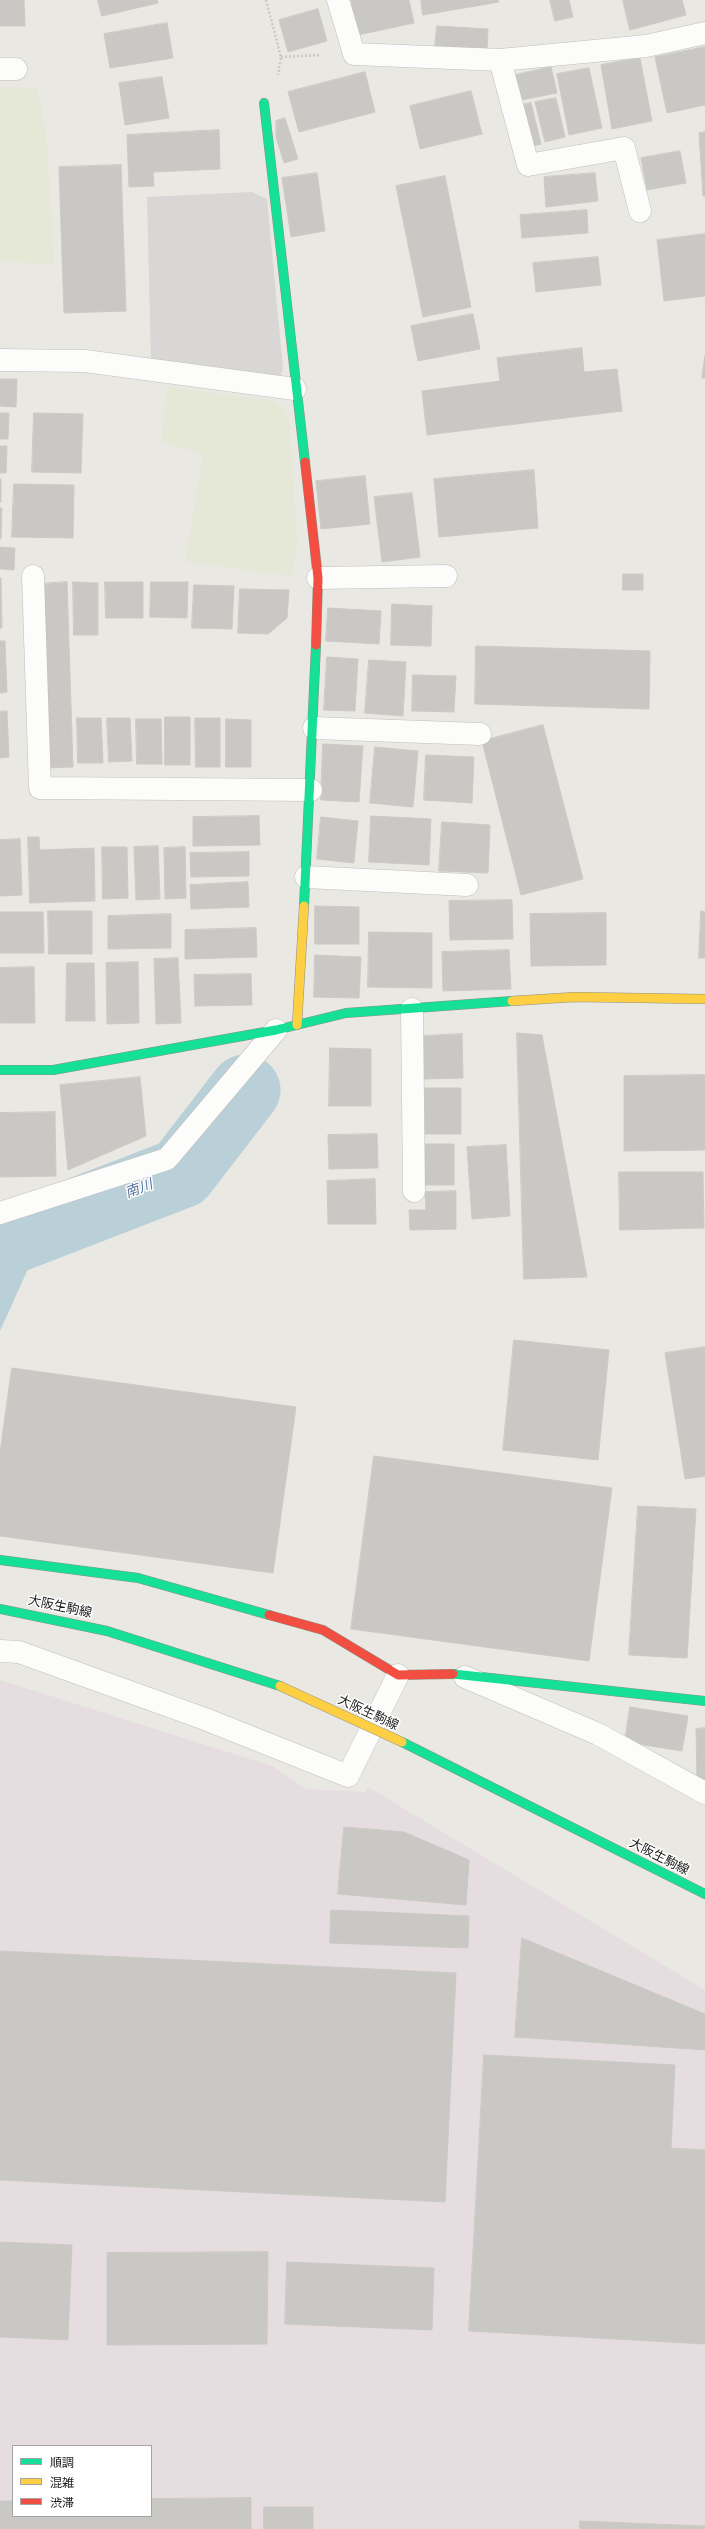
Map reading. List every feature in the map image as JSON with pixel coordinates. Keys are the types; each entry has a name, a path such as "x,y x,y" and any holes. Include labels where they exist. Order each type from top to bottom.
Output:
{"street":[{"path":"338,0 354,54 500,60 646,46 705,33"},
{"path":"500,60 528,165 624,148 640,211"},
{"path":"264,103 295,389 318,578 314,728 297,1025"},
{"path":"0,360 85,361 295,389"},
{"path":"33,576 40,788 311,790"},
{"path":"318,578 446,576"},
{"path":"314,728 480,734"},
{"path":"306,877 467,885"},
{"path":"0,1070 53,1070 276,1030 346,1013 575,997 705,999"},
{"path":"412,1009 414,1191"},
{"path":"0,1213 167,1159 276,1030"},
{"path":"0,1560 138,1578 323,1630 398,1675 458,1674 705,1701"},
{"name":"大阪生駒線","path":"0,1609 53,1617 164,1646 280,1686 402,1742 705,1894"},
{"path":"0,1651 27,1655 205,1719 348,1776 398,1675"},
{"path":"458,1674 598,1734 705,1793"}],"path":[{"path":"266,0 281,57 354,54"}],"shaded area":[{"path":"252,192 267,199 283,369 279,379 151,361 147,197"},
{"path":"0,1680 272,1766 306,1789 366,1792 368,1787 705,1990 705,2529 0,2529"}],"green space":[{"path":"38,87 47,142 54,264 0,262 0,88"},
{"path":"167,387 275,401 284,409 289,420 298,544 291,576 185,562 203,454 161,442"}],"water":[{"path":"12,1223 37,1249 0,1331 0,1229"}],"building":[{"path":"0,0 24,0 25,26 0,26"},
{"path":"98,0 157,0 158,3 102,16"},
{"path":"351,0 409,0 414,23 358,35"},
{"path":"421,0 498,0 499,2 423,15"},
{"path":"550,0 569,0 573,17 555,21"},
{"path":"623,0 682,0 686,15 630,30"},
{"path":"318,9 327,41 288,52 279,20"},
{"path":"167,23 173,58 110,68 104,34"},
{"path":"437,26 488,29 487,51 435,47"},
{"path":"705,47 705,105 667,113 655,57"},
{"path":"640,58 652,121 612,129 601,65"},
{"path":"551,67 557,93 516,101 511,76"},
{"path":"589,68 602,128 569,135 557,74"},
{"path":"365,72 375,112 299,132 288,92"},
{"path":"162,77 169,118 125,125 119,83"},
{"path":"471,91 482,134 420,149 410,106"},
{"path":"556,98 565,137 545,142 535,102"},
{"path":"531,103 541,144 527,147 517,106"},
{"path":"285,118 298,159 284,163 276,137 276,121"},
{"path":"219,130 220,169 153,172 154,186 129,187 127,135"},
{"path":"705,132 705,196 703,196 699,133"},
{"path":"680,151 686,183 647,190 641,158"},
{"path":"121,165 126,311 64,313 59,167"},
{"path":"317,173 325,231 291,237 282,178"},
{"path":"595,173 598,201 546,207 544,177"},
{"path":"445,176 471,307 423,317 396,186"},
{"path":"587,210 588,233 522,238 520,215"},
{"path":"705,234 705,296 664,301 657,240"},
{"path":"598,257 601,285 536,292 533,263"},
{"path":"473,314 480,349 418,361 411,326"},
{"path":"582,348 584,372 617,369 622,411 427,435 422,391 500,381 497,358"},
{"path":"705,356 705,378 702,378"},
{"path":"0,379 17,379 16,407 0,406"},
{"path":"0,413 9,413 8,439 0,439"},
{"path":"34,413 83,414 81,473 32,472"},
{"path":"0,446 7,446 6,473 0,473"},
{"path":"534,470 538,528 439,537 434,479"},
{"path":"365,476 370,524 321,529 316,481"},
{"path":"1,479 1,502 0,502"},
{"path":"14,484 74,485 73,538 12,537"},
{"path":"412,493 420,557 382,562 374,497"},
{"path":"0,508 2,508 1,539 0,539"},
{"path":"0,547 15,548 14,570 0,569"},
{"path":"623,574 643,574 643,590 623,590"},
{"path":"1,578 2,628 0,628"},
{"path":"67,582 73,767 45,768 39,584"},
{"path":"73,582 98,583 98,635 74,635"},
{"path":"105,582 143,582 143,618 106,618"},
{"path":"151,582 188,582 187,618 150,617"},
{"path":"194,585 234,586 232,629 192,628"},
{"path":"240,589 289,590 287,618 268,634 238,633"},
{"path":"392,604 432,606 431,646 391,645"},
{"path":"328,608 381,611 379,644 326,641"},
{"path":"0,641 5,641 7,692 0,693"},
{"path":"476,646 650,651 649,709 475,704"},
{"path":"327,657 358,659 355,711 324,710"},
{"path":"369,660 406,662 403,716 365,713"},
{"path":"413,675 456,676 454,712 412,711"},
{"path":"7,711 9,757 0,758 0,712"},
{"path":"165,717 190,717 190,765 165,765"},
{"path":"77,718 101,718 103,763 78,763"},
{"path":"107,718 130,718 132,761 109,762"},
{"path":"195,718 220,718 220,767 196,767"},
{"path":"136,719 161,719 162,764 137,764"},
{"path":"226,719 251,720 251,767 226,767"},
{"path":"543,725 583,879 521,895 482,741"},
{"path":"323,744 363,746 359,802 321,800"},
{"path":"375,747 418,751 413,807 370,803"},
{"path":"426,755 474,757 472,803 424,800"},
{"path":"259,816 260,845 193,846 193,817"},
{"path":"371,816 431,819 429,865 369,862"},
{"path":"321,817 358,821 354,863 317,859"},
{"path":"442,822 490,825 488,873 439,871"},
{"path":"28,837 39,837 40,850 94,848 95,901 30,903"},
{"path":"20,839 22,895 0,896 0,840"},
{"path":"158,846 160,899 136,900 134,847"},
{"path":"102,847 127,847 128,898 103,899"},
{"path":"185,847 186,898 165,899 164,848"},
{"path":"249,852 249,876 191,877 190,853"},
{"path":"248,882 249,907 191,909 190,885"},
{"path":"512,900 513,939 450,940 449,901"},
{"path":"315,906 359,907 359,944 315,944"},
{"path":"48,911 92,911 92,954 49,954"},
{"path":"701,911 705,912 705,958 699,958"},
{"path":"0,912 43,912 44,953 0,953"},
{"path":"606,913 606,965 531,966 530,914"},
{"path":"171,914 171,948 108,949 108,916"},
{"path":"256,928 257,957 185,959 185,930"},
{"path":"369,932 432,933 432,988 368,987"},
{"path":"509,950 511,989 443,991 442,952"},
{"path":"315,955 361,957 359,998 314,997"},
{"path":"178,958 181,1023 156,1024 154,959"},
{"path":"138,962 139,1023 107,1024 106,963"},
{"path":"67,963 94,963 95,1021 66,1021"},
{"path":"34,967 35,1023 0,1023 0,968"},
{"path":"251,974 252,1005 195,1006 194,975"},
{"path":"517,1033 542,1035 587,1277 524,1279"},
{"path":"462,1034 463,1078 423,1079 422,1036"},
{"path":"330,1048 371,1049 371,1106 329,1106"},
{"path":"705,1075 705,1150 624,1151 624,1076"},
{"path":"140,1077 146,1136 68,1170 60,1085"},
{"path":"425,1088 461,1088 461,1134 425,1134"},
{"path":"55,1112 56,1176 0,1177 0,1113"},
{"path":"377,1134 378,1168 329,1169 328,1135"},
{"path":"421,1144 454,1144 454,1185 421,1185"},
{"path":"506,1145 510,1216 472,1219 467,1147"},
{"path":"619,1172 703,1172 704,1228 620,1230"},
{"path":"375,1179 376,1224 328,1224 327,1181"},
{"path":"456,1191 456,1229 410,1230 409,1210 426,1210 425,1192"},
{"path":"514,1340 609,1350 598,1460 503,1450"},
{"path":"705,1347 705,1476 685,1479 665,1353"},
{"path":"12,1368 296,1407 273,1573 0,1536 0,1453"},
{"path":"374,1456 612,1488 589,1661 351,1629"},
{"path":"638,1506 696,1509 687,1658 629,1655"},
{"path":"630,1707 688,1716 682,1751 625,1742"},
{"path":"705,1728 705,1781 697,1781 696,1729"},
{"path":"344,1827 404,1832 469,1860 466,1905 338,1894"},
{"path":"331,1910 469,1916 468,1948 330,1943"},
{"path":"522,1938 705,2014 705,2050 515,2037"},
{"path":"0,1951 456,1973 445,2202 0,2180"},
{"path":"484,2055 675,2065 671,2148 705,2150 705,2344 469,2331"},
{"path":"0,2242 72,2245 68,2340 0,2337"},
{"path":"268,2252 267,2344 107,2345 107,2253"},
{"path":"287,2262 434,2268 432,2330 285,2324"},
{"path":"251,2498 251,2529 0,2529 0,2501 12,2501 12,2517 152,2517 152,2499"},
{"path":"264,2507 313,2507 313,2529 264,2529"},
{"path":"580,2521 705,2526 705,2529 580,2529"}],"waterway":[{"name":"南川","path":"0,1243 181,1173 245,1090"}],"traffic: fast":[{"path":"264,103 305,462"},
{"path":"304,906 316,645"},
{"path":"0,1070 53,1070 276,1030 346,1013 512,1001"},
{"path":"0,1560 138,1578 269,1615"},
{"path":"0,1609 107,1631 280,1686"},
{"path":"453,1674 705,1701"},
{"path":"402,1742 705,1894"}],"traffic: slow":[{"path":"297,1025 304,906"},
{"path":"512,1001 575,997 705,999"},
{"path":"280,1686 402,1742"}],"traffic: jam":[{"path":"305,462 318,578 316,645"},
{"path":"269,1615 323,1630 398,1675 453,1674"}]}
